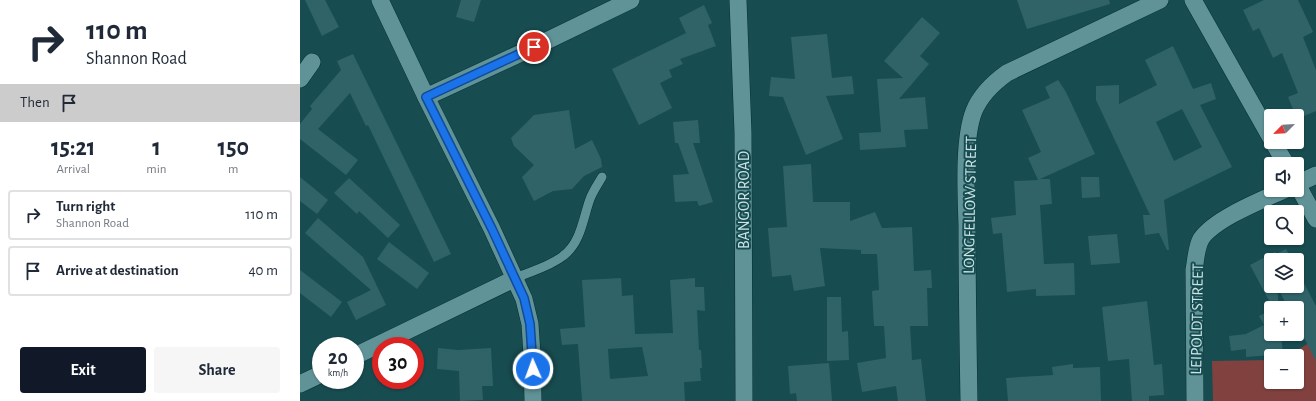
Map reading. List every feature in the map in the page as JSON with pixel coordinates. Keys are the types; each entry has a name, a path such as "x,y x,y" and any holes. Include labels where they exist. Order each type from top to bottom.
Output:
{"street":[{"path":"380,0 426,97 516,278 524,298 530,324 533,401"},
{"path":"426,97 631,0"},
{"name":"BANGOR ROAD","path":"738,0 742,133 744,401"},
{"name":"LONGFELLOW STREET","path":"969,401 966,202 969,131 979,100 991,84 1007,73 1160,0"},
{"path":"1193,0 1264,126"},
{"path":"300,79 312,62"},
{"path":"1304,181 1316,175"},
{"name":"LEIPOLDT STREET","path":"1195,401 1194,270 1201,240 1209,230 1222,221 1270,197"},
{"path":"1304,197 1316,219"},
{"path":"364,352 516,278"},
{"path":"300,384 312,378"}],"lane":[{"path":"516,278 554,263 565,255 579,233 591,197 602,177"}],"shaded area":[{"path":"1316,339 1316,401 1213,401 1212,361 1264,360 1264,389 1304,389 1304,349 1299,349"}],"building":[{"path":"305,0 325,0 339,27 322,36"},
{"path":"461,0 481,0 474,22 456,17"},
{"path":"1017,0 1109,0 1110,4 1027,29"},
{"path":"1264,0 1298,0 1313,32 1303,37 1316,70 1316,111 1304,116 1304,109 1293,109 1288,97 1298,93 1282,53 1273,58 1259,28 1253,31 1243,10"},
{"path":"704,5 712,23 708,25 716,46 680,59 683,64 669,70 672,77 660,83 672,108 639,125 612,69 686,33 679,18"},
{"path":"922,17 940,33 920,56 929,64 899,99 925,97 928,129 904,130 906,147 860,150 859,133 881,132 877,79 903,78 884,61"},
{"path":"827,34 832,78 852,76 854,94 826,96 843,139 806,155 783,97 769,96 771,77 795,79 791,37"},
{"path":"1173,46 1193,89 1211,83 1216,99 1200,105 1232,167 1164,200 1169,250 1167,250 1159,233 1145,235 1143,215 1150,215 1096,100 1096,86 1119,85 1119,104 1157,85 1145,60","holes":["1182,109 1202,147 1174,161 1156,122"]},
{"path":"353,54 451,254 434,262 368,125 366,126 350,93 318,129 358,160 346,175 300,139 300,124 312,109 310,106 341,70 337,61"},
{"path":"1058,80 1066,92 1095,154 1040,179 1050,179 1052,204 1040,205 1044,264 1074,263 1075,295 1036,296 1036,289 1007,292 1002,233 993,234 991,218 1016,215 1014,181 1038,180 1028,158 1041,152 1022,110 1050,98 1045,87"},
{"path":"569,110 575,149 592,140 601,159 602,167 584,176 572,189 553,191 534,201 522,177 534,165 514,146 511,138 534,115"},
{"path":"698,120 700,143 693,143 713,202 699,206 697,201 675,202 673,175 689,174 678,143 675,143 673,122"},
{"path":"811,164 813,202 850,202 850,221 875,212 882,228 912,227 914,271 931,270 932,288 927,288 928,326 910,326 912,360 921,359 926,401 898,401 896,386 862,392 857,363 886,358 884,326 874,326 872,291 879,290 877,254 861,254 861,250 820,248 825,286 794,291 791,275 772,277 768,228 787,227 783,166"},
{"path":"300,177 328,200 317,214 300,201"},
{"path":"1081,177 1099,177 1100,197 1082,198"},
{"path":"349,178 400,225 388,238 359,211 357,214 334,193"},
{"path":"318,218 363,257 386,305 356,320 347,302 371,290 305,233"},
{"path":"1117,234 1120,263 1091,265 1088,236"},
{"path":"389,242 429,273 417,289 377,259"},
{"path":"1286,249 1288,253 1278,253"},
{"path":"1264,258 1264,291 1250,265"},
{"path":"300,270 342,302 331,317 300,293"},
{"path":"621,278 622,296 633,295 635,334 673,333 670,280 695,278 695,287 704,287 705,311 697,310 699,350 701,350 701,381 684,382 685,401 582,401 578,344 562,345 560,329 585,327 582,280","holes":["642,347 648,376 610,379 608,349"]},
{"path":"1304,283 1316,306 1316,361 1304,338 1304,301 1284,301 1280,293 1304,293"},
{"path":"1265,293 1278,293 1278,301 1269,301"},
{"path":"827,297 841,297 842,332 848,331 849,360 827,361"},
{"path":"1147,301 1154,365 1162,364 1164,395 1149,396 1149,401 1132,401 1129,359 1108,361 1102,307"},
{"path":"1264,314 1264,325 1259,316"},
{"path":"1264,325 1264,341 1282,341 1282,349 1264,349 1264,356 1246,357 1246,349 1231,351 1229,336 1246,334"},
{"path":"438,348 458,350 491,348 493,386 482,386 483,400 460,401 459,371 437,369"},
{"path":"829,363 832,401 797,401 796,393 790,394 788,366"},
{"path":"1073,364 1073,368 1100,367 1101,401 1008,401 1006,378 1053,375 1052,367"}],"route":[{"path":"533,369 530,324 524,298 516,278 426,97 534,47"}]}
